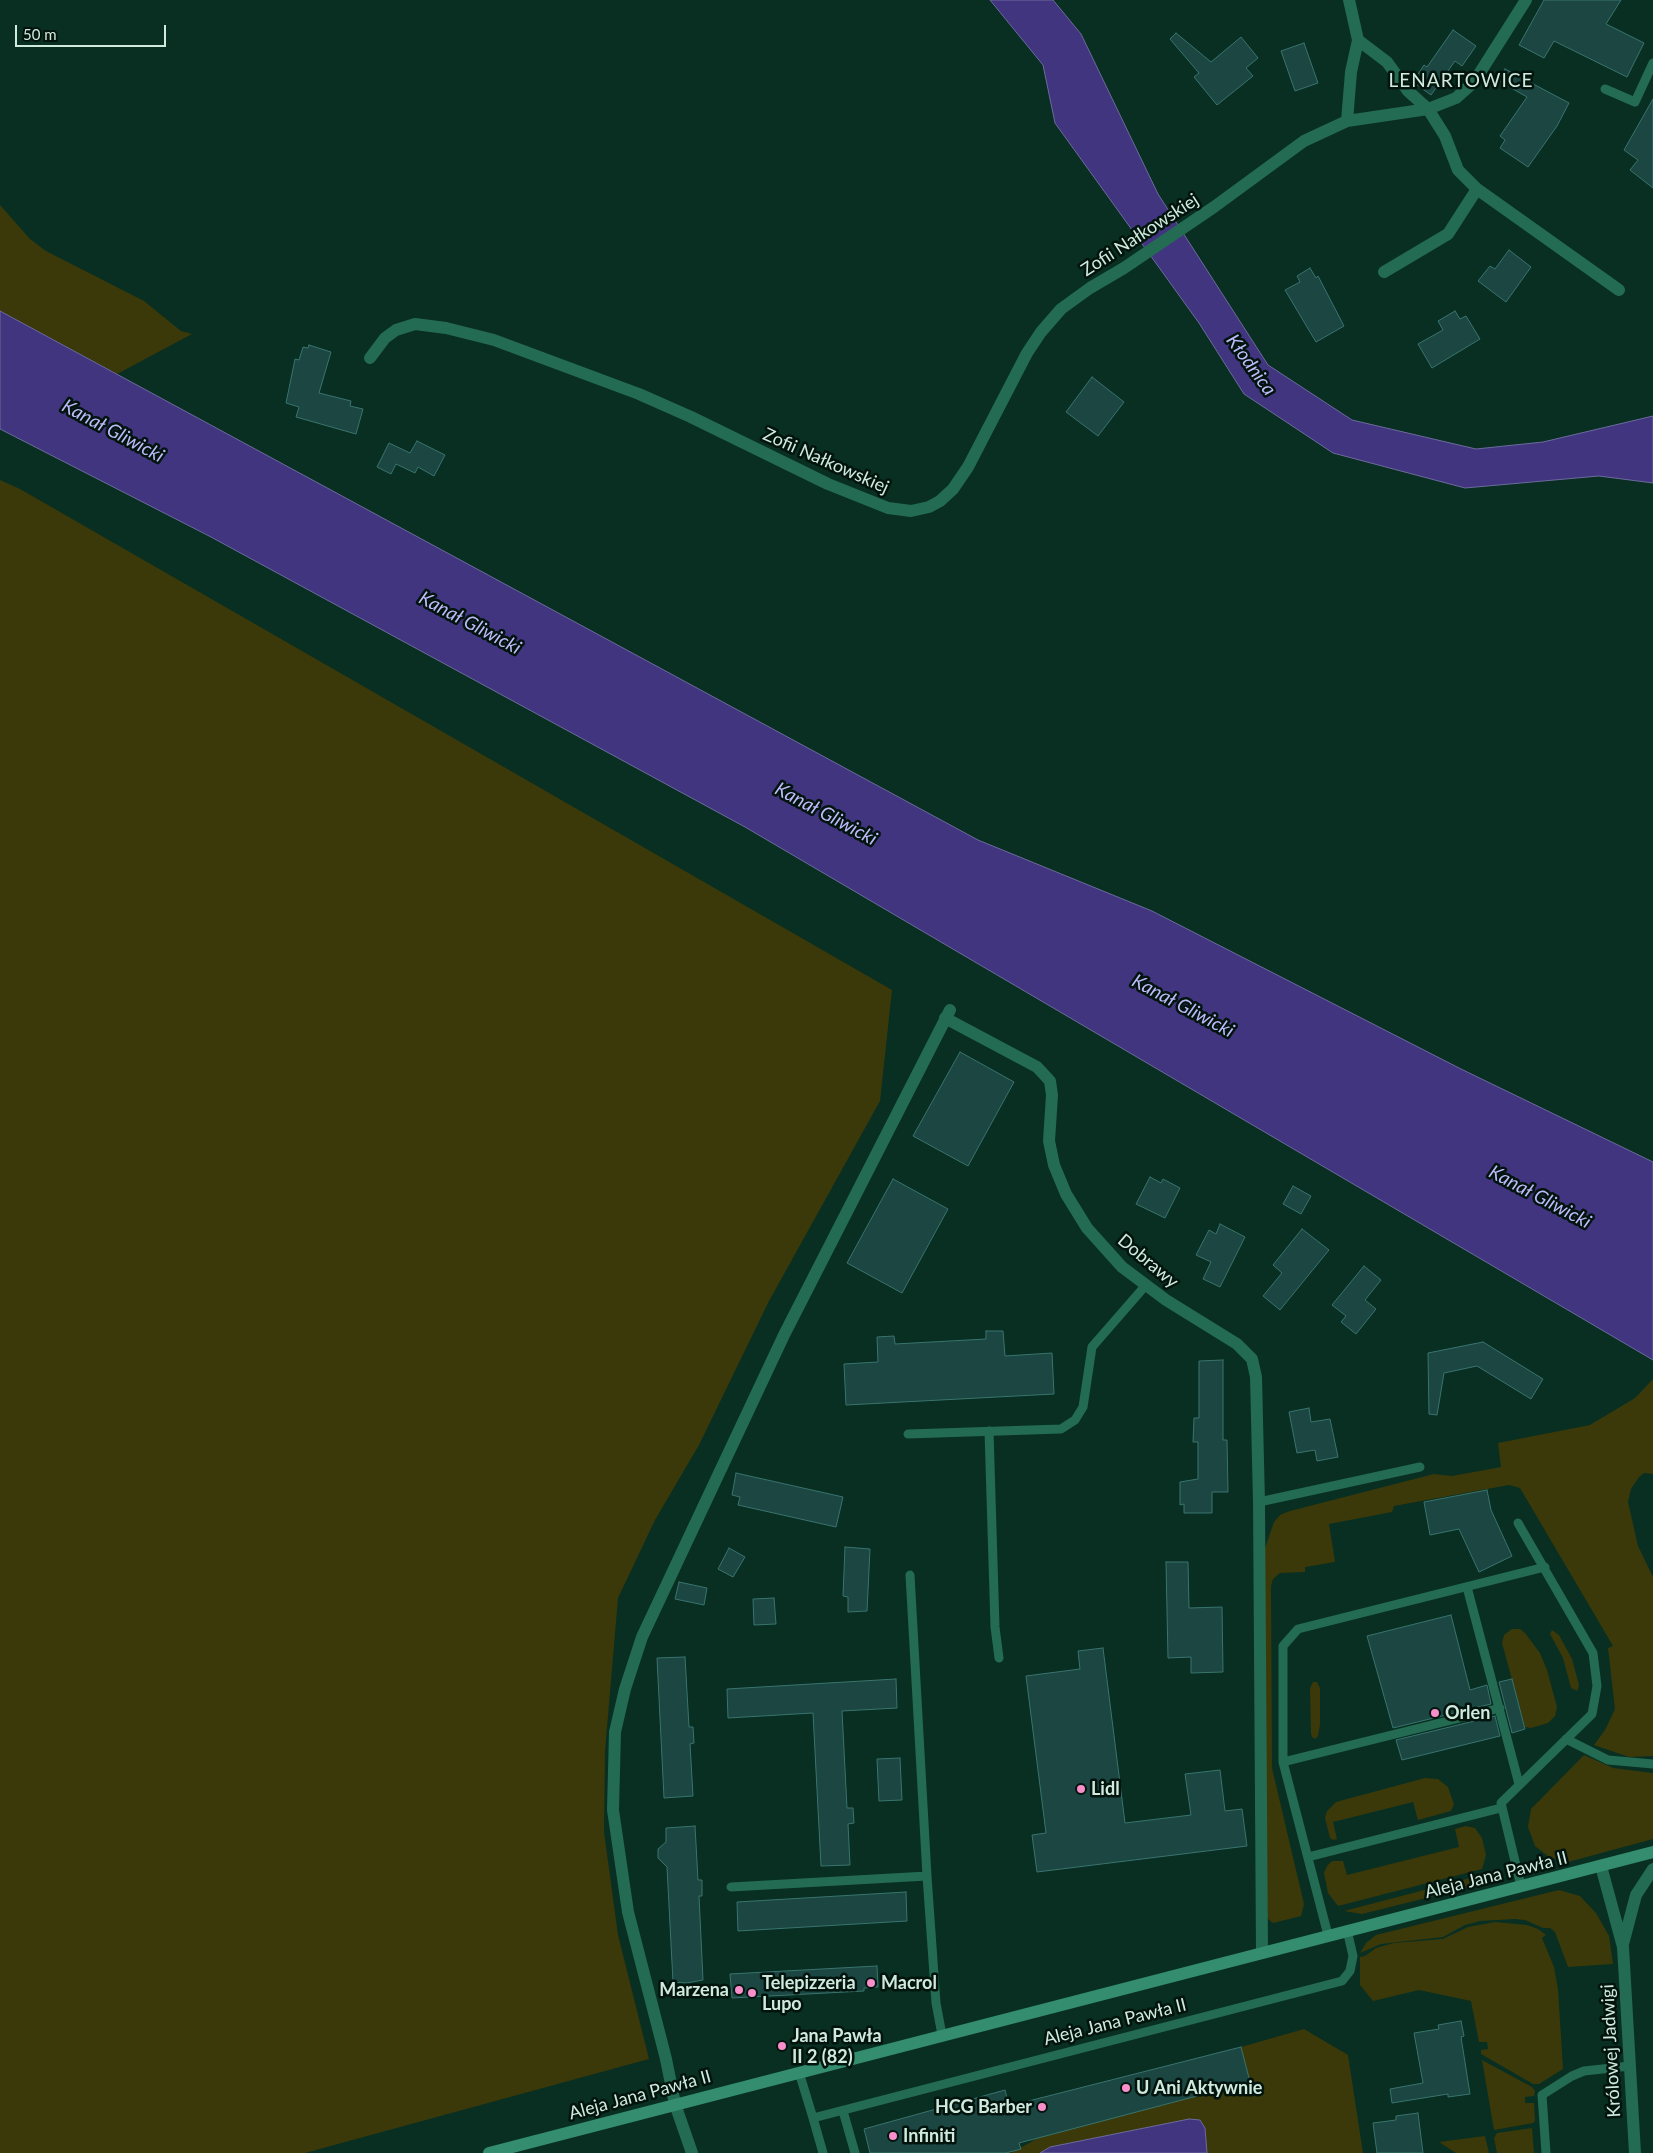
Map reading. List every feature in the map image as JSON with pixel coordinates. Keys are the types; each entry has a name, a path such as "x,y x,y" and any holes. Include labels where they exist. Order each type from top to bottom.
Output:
{"main road":[{"name":"Aleja Jana Pawła II","path":"489,2153 1653,1852"}],"street":[{"path":"1347,121 1351,72 1358,40 1349,0"},
{"name":"Zofii Nałkowskiej","path":"370,358 385,338 396,330 415,324 446,328 494,340 665,406 845,491 888,508 911,511 929,507 940,501 953,489 968,466 1027,353 1041,332 1062,309 1090,288 1124,268 1214,207 1304,141 1347,121 1428,109 1456,98 1474,82 1526,0"},
{"path":"1358,40 1387,62 1408,91 1428,109 1445,136 1458,170 1477,189 1618,290"},
{"path":"1384,272 1448,234 1477,189"},
{"name":"Dobrawy","path":"675,2104 666,2059 628,1912 613,1810 615,1732 625,1689 642,1637 779,1344 947,1014 1037,1067 1050,1081 1052,1095 1049,1141 1054,1165 1066,1194 1086,1228 1122,1267 1166,1300 1237,1344 1252,1359 1256,1377 1259,1502"},
{"path":"1259,1502 1262,1952"},
{"name":"Królowej Jadwigi","path":"1601,1866 1623,1946 1635,2153"},
{"name":"Królowej Jadwigi","path":"1623,1946 1636,1895 1653,1869"},
{"path":"675,2104 692,2153"}],"lane":[{"path":"1605,89 1635,102 1653,63"},
{"path":"908,1434 1061,1428 1075,1420 1083,1407 1092,1347 1146,1285"},
{"path":"989,1431 994,1627 999,1658"},
{"path":"1259,1502 1420,1467"},
{"path":"1518,1523 1592,1653 1597,1686 1592,1714 1501,1803 1520,1886"},
{"path":"1328,1935 1283,1762 1283,1646 1298,1629 1545,1568"},
{"path":"910,1575 927,1876 936,2003 942,2035"},
{"path":"1467,1587 1519,1784"},
{"path":"1283,1762 1500,1708"},
{"path":"1566,1739 1608,1760 1653,1764"},
{"path":"1308,1857 1501,1808"},
{"path":"731,1887 927,1876"},
{"name":"Aleja Jana Pawła II","path":"813,2118 1342,1981 1350,1971 1353,1956 1347,1930"},
{"path":"1546,2153 1542,2095 1572,2076 1584,2071 1630,2066"},
{"path":"799,2072 824,2153"},
{"path":"843,2110 855,2153"}],"shaded area":[{"path":"0,205 30,239 46,251 144,301 181,331 192,334 117,374 0,311"},
{"path":"0,480 20,489 892,990 880,1101 769,1301 699,1445 655,1520 618,1598 605,1751 604,1832 618,1935 649,2059 305,2153 0,2153"},
{"path":"1653,1379 1653,1474 1644,1473 1639,1477 1631,1489 1628,1502 1638,1546 1653,1577 1653,1756 1629,1757 1594,1745 1605,1730 1615,1709 1608,1648 1613,1646 1520,1488 1509,1485 1394,1506 1392,1512 1329,1524 1335,1562 1305,1567 1305,1572 1280,1573 1273,1579 1271,1586 1272,1768 1304,1904 1301,1916 1273,1923 1268,1919 1265,1910 1265,1548 1274,1522 1280,1515 1290,1511 1434,1474 1452,1476 1501,1467 1498,1443 1590,1425 1635,1398"},
{"path":"1512,1629 1520,1629 1525,1633 1540,1653 1547,1670 1557,1707 1555,1716 1548,1723 1531,1728 1525,1727 1502,1643 1504,1635"},
{"path":"1552,1630 1559,1635 1572,1659 1579,1685 1577,1691 1571,1688 1563,1658 1550,1634"},
{"path":"1313,1682 1317,1682 1320,1688 1320,1724 1318,1736 1315,1739 1311,1733 1310,1688"},
{"path":"1584,1755 1613,1768 1653,1773 1653,1839 1568,1862 1549,1857 1535,1846 1528,1827 1531,1809"},
{"path":"1425,1778 1438,1779 1448,1787 1454,1804 1451,1811 1418,1820 1413,1802 1333,1822 1337,1839 1333,1840 1330,1838 1325,1818 1327,1811 1336,1802"},
{"path":"1466,1826 1475,1828 1482,1838 1486,1855 1482,1869 1338,1906 1328,1893 1324,1873 1332,1861 1343,1861 1347,1875 1459,1847 1455,1829"},
{"path":"1478,1876 1466,1888 1362,1914 1344,1911"},
{"path":"1559,1890 1580,1896 1596,1913 1609,1936 1613,1964 1568,1967 1555,1932 1550,1928 1543,1928 1525,1920 1515,1919 1480,1921 1465,1925 1443,1937 1381,1944 1360,1953 1366,1943 1376,1935"},
{"path":"1495,1922 1527,1925 1538,1929 1546,1935 1542,1938 1554,1967 1558,1989 1563,2069 1539,2084 1533,2084 1481,2054 1481,2050 1488,2049 1487,2042 1479,2042 1471,2001 1419,1990 1373,2001 1360,1985 1360,1957 1365,1956 1376,1948 1394,1943 1443,1939 1468,1927"},
{"path":"1304,2029 1348,2055 1363,2153 1011,2153 1040,2137 1250,2082 1241,2047"},
{"path":"1482,2060 1532,2087 1535,2091 1534,2096 1525,2097 1525,2103 1534,2103 1535,2121 1533,2123 1494,2130"},
{"path":"1532,2128 1534,2153 1497,2153 1494,2138 1497,2133"},
{"path":"1485,2136 1489,2153 1456,2153 1439,2142"}],"water":[{"name":"Kłodnica","path":"990,0 1053,0 1081,34 1158,194 1268,365 1352,420 1476,449 1543,442 1653,416 1653,483 1599,476 1465,488 1333,453 1244,394 1199,323 1055,123 1043,65"},
{"name":"Kanał Gliwicki","path":"0,311 978,840 1152,911 1461,1069 1653,1162 1653,1360 745,827 211,537 0,429"},
{"path":"1189,2119 1200,2120 1205,2128 1207,2153 1040,2153 1050,2147"}],"building":[{"path":"1544,0 1621,0 1606,24 1644,43 1627,77 1554,41 1544,58 1519,45"},
{"path":"1453,30 1476,46 1462,66 1455,61 1431,95 1413,82 1424,65 1427,67"},
{"path":"1176,33 1211,62 1241,37 1258,58 1246,68 1253,76 1217,105 1194,77 1199,73 1170,39"},
{"path":"1304,43 1318,83 1295,91 1281,51"},
{"path":"1505,69 1569,103 1557,126 1528,167 1500,148 1505,140 1500,136 1527,97 1499,81"},
{"path":"1653,99 1653,188 1630,170 1638,160 1624,150"},
{"path":"1509,250 1531,267 1506,302 1478,281 1490,266 1495,269"},
{"path":"1310,268 1316,278 1318,276 1344,326 1316,342 1285,290 1300,282 1297,276"},
{"path":"1455,311 1460,319 1466,316 1480,339 1432,368 1418,344 1443,330 1438,321"},
{"path":"309,345 331,352 319,393 351,401 350,406 363,409 356,434 296,417 299,407 286,403 295,359 299,360 303,347 308,348"},
{"path":"1092,377 1124,402 1098,436 1066,412"},
{"path":"417,441 445,455 434,476 418,467 415,473 396,464 391,474 377,467 389,443 410,453"},
{"path":"960,1052 1014,1082 968,1166 913,1136"},
{"path":"1150,1177 1161,1183 1163,1179 1180,1188 1165,1218 1136,1204"},
{"path":"893,1179 948,1209 902,1293 847,1263"},
{"path":"1293,1186 1311,1196 1301,1214 1283,1204"},
{"path":"1220,1224 1245,1237 1220,1287 1203,1279 1211,1262 1196,1255 1209,1230 1216,1234"},
{"path":"1302,1229 1329,1250 1280,1310 1263,1296 1282,1273 1273,1265"},
{"path":"1364,1266 1381,1280 1365,1300 1376,1309 1356,1334 1341,1322 1346,1316 1332,1305"},
{"path":"986,1331 1003,1331 1005,1356 1052,1353 1054,1394 846,1405 844,1364 878,1362 877,1337 894,1336 895,1344 986,1339"},
{"path":"1483,1342 1543,1379 1531,1399 1477,1366 1444,1373 1437,1415 1429,1414 1428,1353"},
{"path":"1223,1360 1223,1440 1227,1440 1228,1492 1212,1492 1212,1513 1184,1513 1184,1504 1180,1505 1180,1482 1198,1479 1198,1442 1193,1442 1194,1418 1199,1418 1199,1361"},
{"path":"1309,1408 1311,1422 1330,1419 1338,1457 1317,1461 1315,1450 1297,1453 1289,1412"},
{"path":"736,1473 843,1497 836,1527 738,1505 740,1497 732,1495"},
{"path":"1487,1490 1491,1510 1512,1556 1479,1572 1459,1529 1430,1535 1424,1502"},
{"path":"845,1547 870,1549 867,1611 848,1612 848,1597 843,1596"},
{"path":"729,1548 745,1557 733,1577 718,1569"},
{"path":"1166,1562 1188,1562 1189,1608 1222,1607 1223,1672 1191,1673 1191,1657 1168,1658"},
{"path":"679,1582 707,1588 704,1605 675,1599"},
{"path":"774,1598 776,1624 754,1625 753,1599"},
{"path":"1451,1615 1470,1690 1487,1685 1491,1704 1393,1728 1367,1636"},
{"name":"Lidl","path":"1103,1648 1125,1823 1191,1815 1185,1774 1220,1770 1225,1811 1242,1809 1247,1846 1037,1872 1032,1835 1046,1833 1026,1676 1080,1669 1078,1651"},
{"path":"685,1657 689,1727 693,1727 694,1743 690,1744 693,1796 664,1798 657,1658"},
{"path":"896,1679 897,1708 842,1711 847,1808 853,1808 854,1823 848,1824 850,1865 821,1866 813,1713 728,1718 727,1689"},
{"path":"1512,1679 1525,1729 1512,1733 1499,1682"},
{"path":"1495,1716 1500,1736 1402,1760 1396,1740"},
{"path":"900,1758 902,1800 879,1801 877,1759"},
{"path":"695,1826 698,1880 702,1880 702,1896 699,1896 703,1980 687,1983 673,1982 667,1867 658,1858 658,1849 666,1842 666,1828"},
{"path":"906,1892 907,1921 738,1931 737,1902"},
{"path":"877,1966 878,1987 864,1988 864,1991 732,1998 730,1974"},
{"path":"1461,2021 1464,2036 1461,2037 1470,2094 1448,2097 1448,2094 1392,2103 1390,2089 1423,2083 1414,2033 1439,2029 1438,2025"},
{"path":"1241,2047 1250,2082 1019,2143 1021,2149 1006,2153 870,2153 864,2129 1005,2090 1009,2106"},
{"path":"1418,2113 1423,2153 1377,2153 1373,2123 1396,2120 1396,2116"}],"place":[{"name":"Orlen","path":"1435,1713"},
{"name":"Lidl","path":"1081,1789"},
{"name":"Macrol","path":"871,1983"},
{"name":"Marzena","path":"739,1990"},
{"name":"Telepizzeria Lupo","path":"752,1993"},
{"name":"Jana Pawła II 2 (82)","path":"782,2046"},
{"name":"U Ani Aktywnie","path":"1126,2088"},
{"name":"HCG Barber","path":"1042,2107"},
{"name":"Infiniti","path":"893,2136"}],"district":[{"name":"LENARTOWICE","path":"1461,81"}]}
